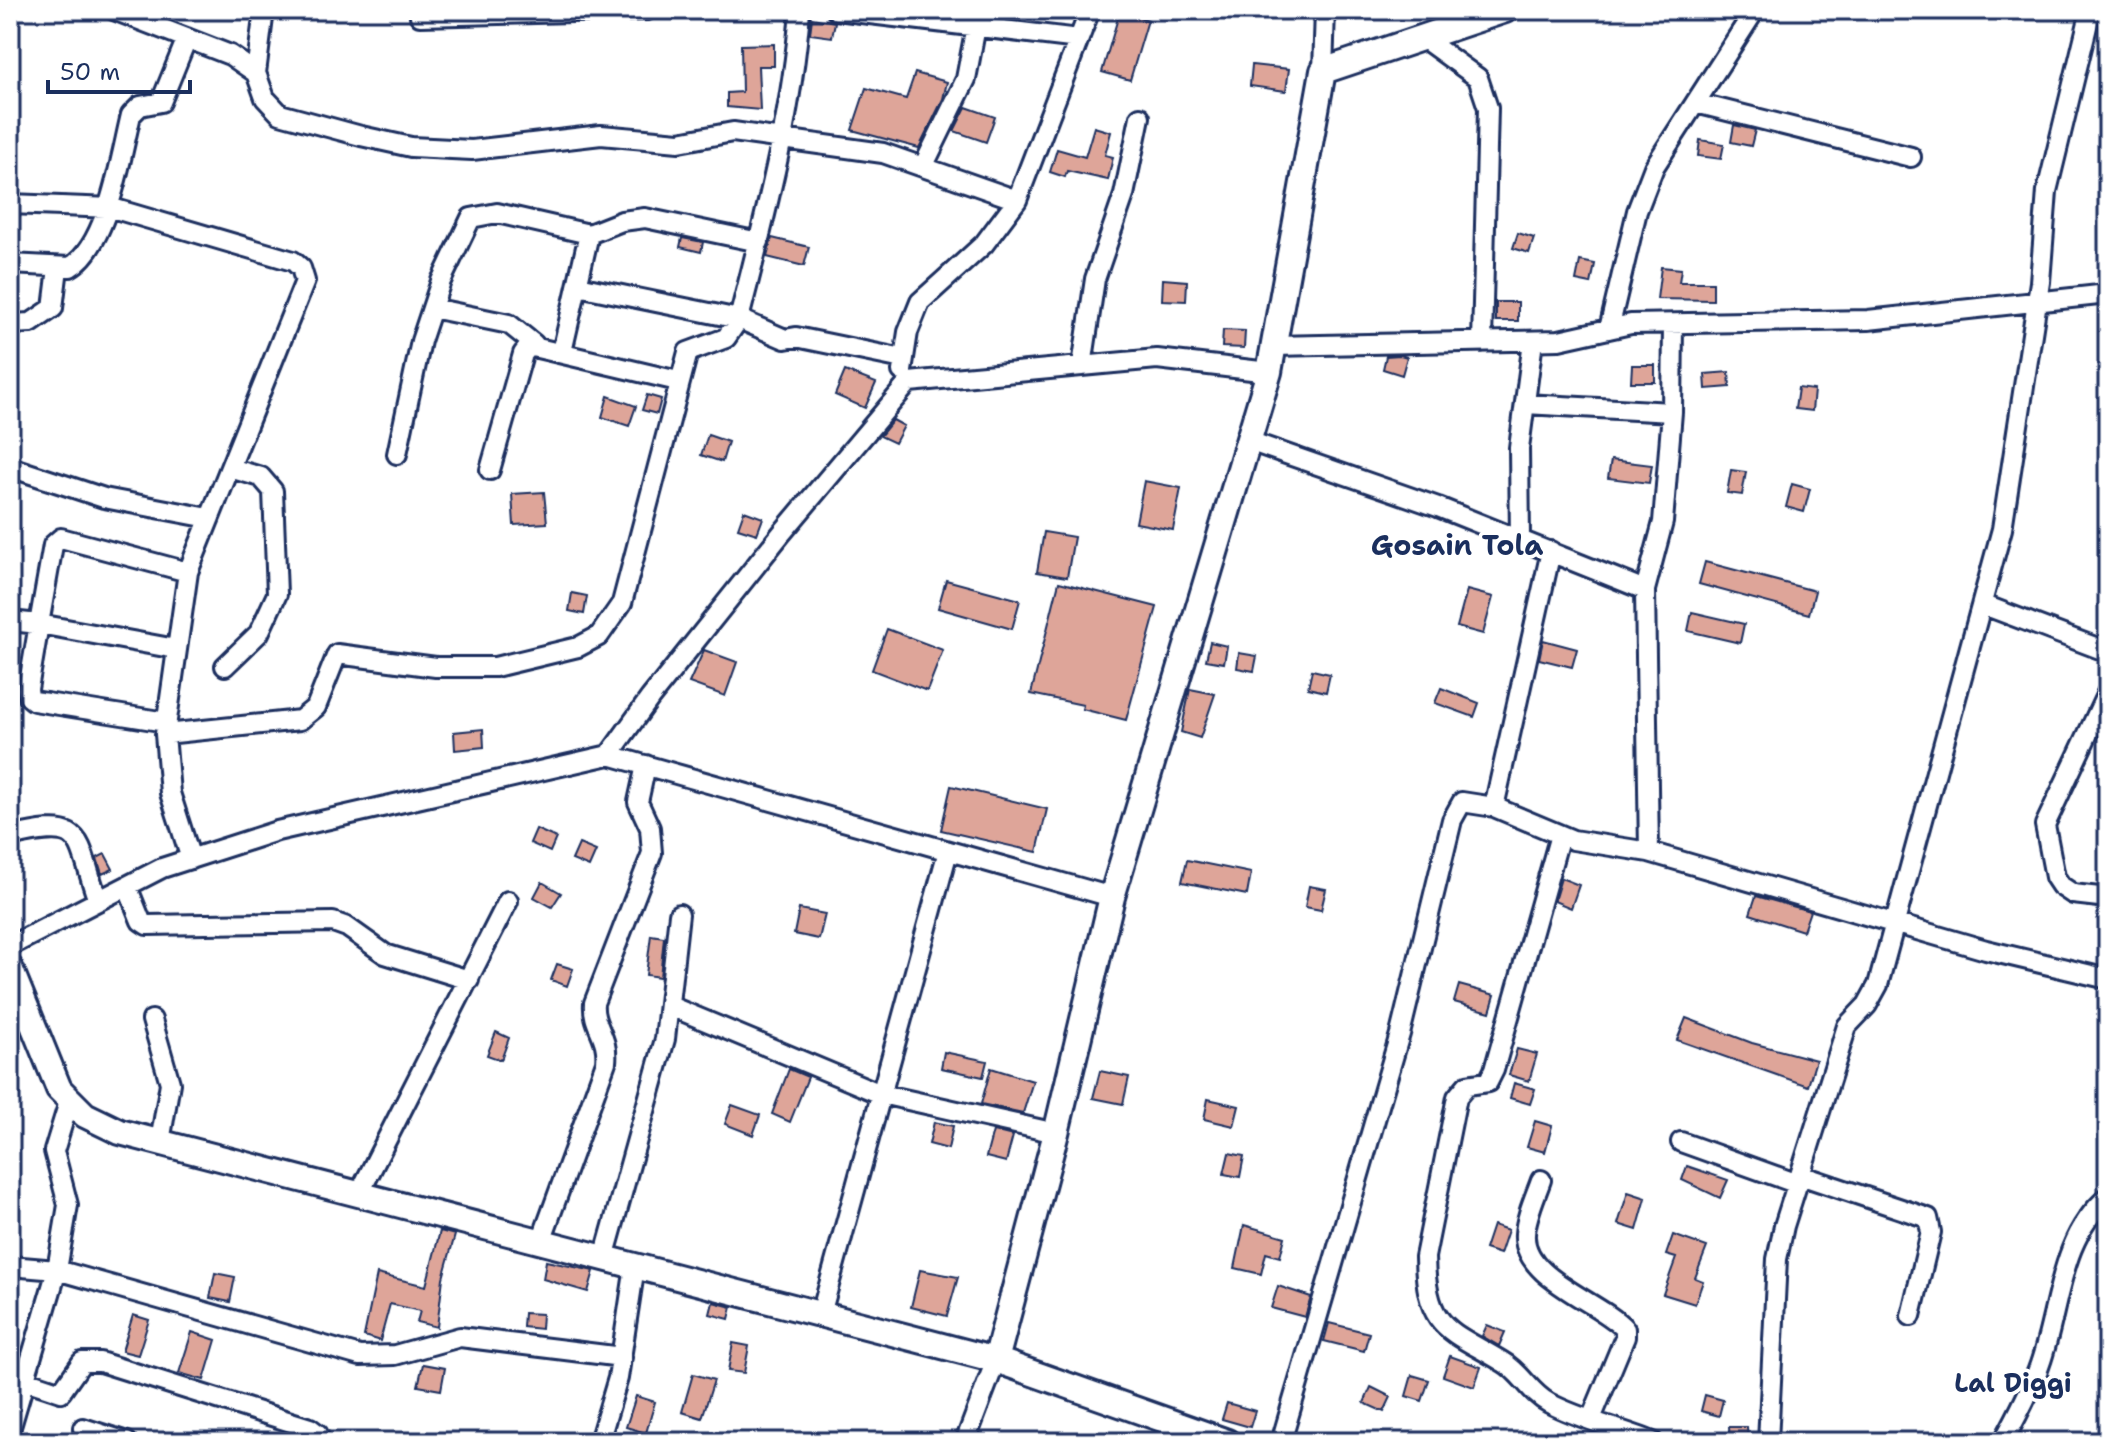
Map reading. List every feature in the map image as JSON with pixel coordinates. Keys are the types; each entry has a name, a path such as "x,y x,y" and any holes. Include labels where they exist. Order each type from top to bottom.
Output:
{"street":[{"path":"114,10 230,55 256,73"},
{"path":"264,10 256,73 265,98 280,114 295,121 411,147 472,150 601,135 679,142 733,132 785,137 883,153 1017,200"},
{"path":"420,16 647,10"},
{"path":"188,572 68,537 55,540 29,697 34,701 165,728 300,720 316,707 337,654 436,667 495,667 578,647 599,636 622,603 688,352 726,338 739,319 785,137 794,83 800,10"},
{"path":"836,10 956,17 976,26 1079,39"},
{"path":"900,389 903,359 920,302 984,244 1017,200 1090,10"},
{"path":"965,1442 996,1360 1056,1133 1112,897 1269,372 1323,71 1325,10"},
{"path":"1323,71 1505,10"},
{"path":"1609,329 1642,196 1654,167 1755,10"},
{"path":"1768,1442 1777,1259 1847,1026 1873,997 1984,605 2002,529 2037,302 2047,191 2091,10"},
{"path":"923,167 966,79 976,26"},
{"path":"10,264 58,268 76,264 87,251 108,208 131,115 140,106 161,102 187,38"},
{"path":"1423,38 1478,78 1488,108 1482,342"},
{"path":"1696,103 1911,157"},
{"path":"1082,366 1095,279 1124,195 1140,117"},
{"path":"10,204 108,208 293,261 301,268 305,281 188,572 165,728 170,793 191,859"},
{"path":"397,454 421,341 471,218 497,213 589,234 622,221 645,218 759,242"},
{"path":"562,352 589,234"},
{"path":"10,324 31,323 53,308 58,268"},
{"path":"578,286 739,319 785,339 796,337 903,359"},
{"path":"1273,346 1559,340 1631,324 1868,320 2108,294"},
{"path":"432,308 509,324 534,344 678,381"},
{"path":"1649,852 1645,590 1663,522 1672,412 1673,325"},
{"path":"1520,539 1519,448 1533,341"},
{"path":"490,470 523,354 534,344"},
{"path":"609,755 659,686 900,389 921,378 1157,359 1269,372"},
{"path":"1525,404 1672,412"},
{"path":"1249,441 1520,539 1645,590"},
{"path":"10,467 104,498 209,518"},
{"path":"225,666 259,633 277,594 273,491 261,477 230,468"},
{"path":"1494,807 1551,551"},
{"path":"1984,605 2108,652"},
{"path":"10,621 176,649"},
{"path":"2108,691 2045,825 2055,877 2061,886 2073,894 2108,898"},
{"path":"10,946 127,886 191,859 277,831 609,755 1112,897"},
{"path":"541,1241 606,1062 607,1042 593,1014 594,1003 652,853 650,828 638,802 646,765"},
{"path":"1281,1442 1400,1034 1452,820 1462,802 1472,801 1494,807 1573,840 1649,852 1986,950 2108,979"},
{"path":"10,837 51,827 76,837 98,901"},
{"path":"1560,835 1494,1070 1488,1082 1467,1085 1457,1097 1425,1257 1426,1281 1442,1326 1459,1339 1506,1363 1547,1402 1653,1442"},
{"path":"821,1314 948,851"},
{"path":"127,886 141,921 147,925 333,922 347,927 385,954 469,980"},
{"path":"359,1194 508,901"},
{"path":"604,1258 657,1074 670,1006 679,914"},
{"path":"10,968 59,1089 85,1115 120,1132 996,1360 1227,1442"},
{"path":"670,1006 881,1094 1056,1133"},
{"path":"152,1020 170,1083 160,1142"},
{"path":"10,1430 17,1377 57,1270 68,1205 54,1151 69,1102"},
{"path":"1681,1142 1928,1218 1931,1232 1911,1316"},
{"path":"1541,1180 1525,1231 1529,1257 1542,1270 1625,1329 1625,1337 1591,1419"},
{"path":"2003,1442 2040,1366 2076,1236 2089,1213 2108,1197"},
{"path":"10,1266 57,1270 360,1356 395,1355 460,1337 622,1357"},
{"path":"599,1442 622,1357 635,1266"},
{"path":"17,1377 61,1392 82,1362 100,1362 310,1428 318,1434 320,1442"},
{"path":"83,1428 127,1442"}],"building":[{"path":"1120,11 1148,20 1130,80 1102,72"},
{"path":"812,18 835,22 832,37 810,34"},
{"path":"774,44 774,66 758,66 760,110 727,107 727,93 742,92 741,45"},
{"path":"1252,65 1289,69 1286,91 1250,86"},
{"path":"915,73 947,82 943,99 919,148 852,130 866,88 906,99"},
{"path":"966,107 995,117 986,142 954,131"},
{"path":"1734,125 1755,130 1751,146 1731,142"},
{"path":"1094,127 1111,132 1105,155 1113,157 1108,180 1067,171 1065,177 1050,172 1057,149 1085,157"},
{"path":"1700,140 1724,144 1721,159 1698,156"},
{"path":"1518,233 1534,238 1529,253 1513,248"},
{"path":"682,238 703,242 701,252 680,247"},
{"path":"772,238 809,247 804,266 767,257"},
{"path":"1580,261 1595,264 1591,284 1576,281"},
{"path":"1661,267 1681,269 1679,282 1713,282 1713,300 1657,299"},
{"path":"1163,279 1187,281 1186,301 1162,300"},
{"path":"1496,302 1518,302 1518,321 1496,321"},
{"path":"1223,330 1245,331 1244,348 1222,347"},
{"path":"1386,356 1407,357 1402,375 1383,369"},
{"path":"1632,365 1655,365 1655,382 1631,382"},
{"path":"845,371 876,383 865,408 835,395"},
{"path":"1729,372 1730,387 1706,389 1705,374"},
{"path":"1798,388 1814,390 1812,411 1795,409"},
{"path":"647,395 661,399 657,414 642,410"},
{"path":"608,396 636,406 629,426 602,417"},
{"path":"893,420 904,426 895,443 880,436"},
{"path":"708,435 728,442 722,462 701,455"},
{"path":"1611,460 1652,465 1649,483 1608,478"},
{"path":"1731,470 1746,472 1742,495 1727,493"},
{"path":"1144,481 1181,488 1173,530 1136,523"},
{"path":"1792,484 1810,489 1804,512 1786,507"},
{"path":"544,492 547,523 514,525 512,494"},
{"path":"744,511 763,518 757,534 738,528"},
{"path":"1044,532 1074,537 1067,577 1037,572"},
{"path":"1705,562 1815,591 1809,614 1699,584"},
{"path":"946,580 1020,600 1012,629 938,608"},
{"path":"1059,582 1157,607 1126,720 1082,709 1083,705 1031,694"},
{"path":"1467,590 1493,597 1483,634 1457,627"},
{"path":"572,593 587,596 584,614 569,611"},
{"path":"1692,612 1744,624 1740,643 1688,631"},
{"path":"887,629 943,650 927,691 872,670"},
{"path":"1543,640 1577,649 1572,667 1539,659"},
{"path":"1210,642 1227,646 1224,663 1206,660"},
{"path":"704,650 737,662 725,696 689,683"},
{"path":"1239,653 1257,656 1254,671 1237,668"},
{"path":"1312,670 1330,674 1326,692 1308,688"},
{"path":"1441,688 1479,703 1474,717 1435,703"},
{"path":"1190,689 1215,694 1200,738 1181,732"},
{"path":"483,729 484,747 455,750 454,732"},
{"path":"951,786 1047,809 1037,852 941,830"},
{"path":"536,829 556,838 550,852 530,843"},
{"path":"579,844 596,851 589,867 572,860"},
{"path":"105,854 113,869 102,874 97,858"},
{"path":"1187,860 1251,873 1247,895 1182,882"},
{"path":"1561,878 1579,885 1571,908 1554,901"},
{"path":"542,882 561,893 552,907 534,897"},
{"path":"1309,886 1326,889 1321,910 1305,907"},
{"path":"1756,896 1810,911 1803,931 1750,914"},
{"path":"799,909 825,914 819,939 794,934"},
{"path":"651,935 664,937 660,977 646,975"},
{"path":"557,964 573,969 567,986 551,980"},
{"path":"1459,985 1495,995 1490,1012 1454,1002"},
{"path":"1686,1018 1752,1043 1816,1060 1808,1086 1677,1040"},
{"path":"496,1032 509,1038 501,1060 487,1055"},
{"path":"1517,1049 1537,1054 1529,1081 1509,1075"},
{"path":"944,1052 987,1061 983,1077 941,1068"},
{"path":"991,1068 1033,1081 1023,1113 981,1104"},
{"path":"789,1069 808,1077 790,1122 772,1114"},
{"path":"1100,1071 1129,1077 1123,1104 1093,1098"},
{"path":"1514,1083 1535,1089 1530,1104 1510,1098"},
{"path":"1208,1099 1239,1106 1234,1126 1204,1119"},
{"path":"732,1105 760,1115 753,1135 725,1124"},
{"path":"1535,1121 1552,1126 1545,1152 1527,1147"},
{"path":"934,1122 953,1126 948,1149 929,1144"},
{"path":"993,1131 1013,1136 1006,1162 986,1157"},
{"path":"1229,1153 1244,1156 1240,1177 1224,1174"},
{"path":"1687,1166 1728,1180 1720,1198 1682,1180"},
{"path":"1628,1192 1646,1198 1637,1230 1618,1224"},
{"path":"1244,1225 1285,1237 1280,1257 1266,1253 1261,1274 1235,1268"},
{"path":"1493,1225 1508,1230 1500,1254 1485,1249"},
{"path":"440,1231 455,1235 443,1278 437,1327 417,1322 420,1311 390,1304 380,1341 364,1336 377,1274 426,1286"},
{"path":"1673,1235 1707,1247 1695,1278 1703,1281 1695,1304 1663,1294 1676,1258 1666,1255"},
{"path":"546,1261 594,1271 588,1292 543,1279"},
{"path":"920,1270 958,1277 947,1316 911,1307"},
{"path":"215,1273 235,1277 230,1302 210,1298"},
{"path":"1278,1286 1311,1297 1305,1317 1271,1308"},
{"path":"713,1302 732,1307 729,1319 710,1314"},
{"path":"524,1313 542,1314 541,1329 523,1327"},
{"path":"133,1315 149,1320 138,1355 122,1351"},
{"path":"1329,1323 1369,1333 1364,1351 1324,1341"},
{"path":"1487,1325 1505,1332 1499,1346 1482,1336"},
{"path":"192,1332 216,1340 204,1380 179,1373"},
{"path":"733,1343 749,1346 744,1373 728,1371"},
{"path":"1450,1356 1481,1367 1474,1387 1443,1376"},
{"path":"423,1364 445,1368 441,1390 418,1386"},
{"path":"693,1374 714,1380 702,1418 682,1412"},
{"path":"1412,1375 1429,1380 1422,1401 1406,1396"},
{"path":"1371,1387 1391,1397 1384,1412 1364,1403"},
{"path":"1705,1395 1723,1400 1719,1416 1701,1411"},
{"path":"636,1396 655,1402 646,1433 626,1427"},
{"path":"1227,1403 1255,1411 1250,1427 1222,1419"},
{"path":"1729,1427 1747,1427 1748,1442 1730,1442"}],"district":[{"name":"Gosain Tola","path":"1457,545"},
{"name":"Lal Diggi","path":"2013,1382"}]}
